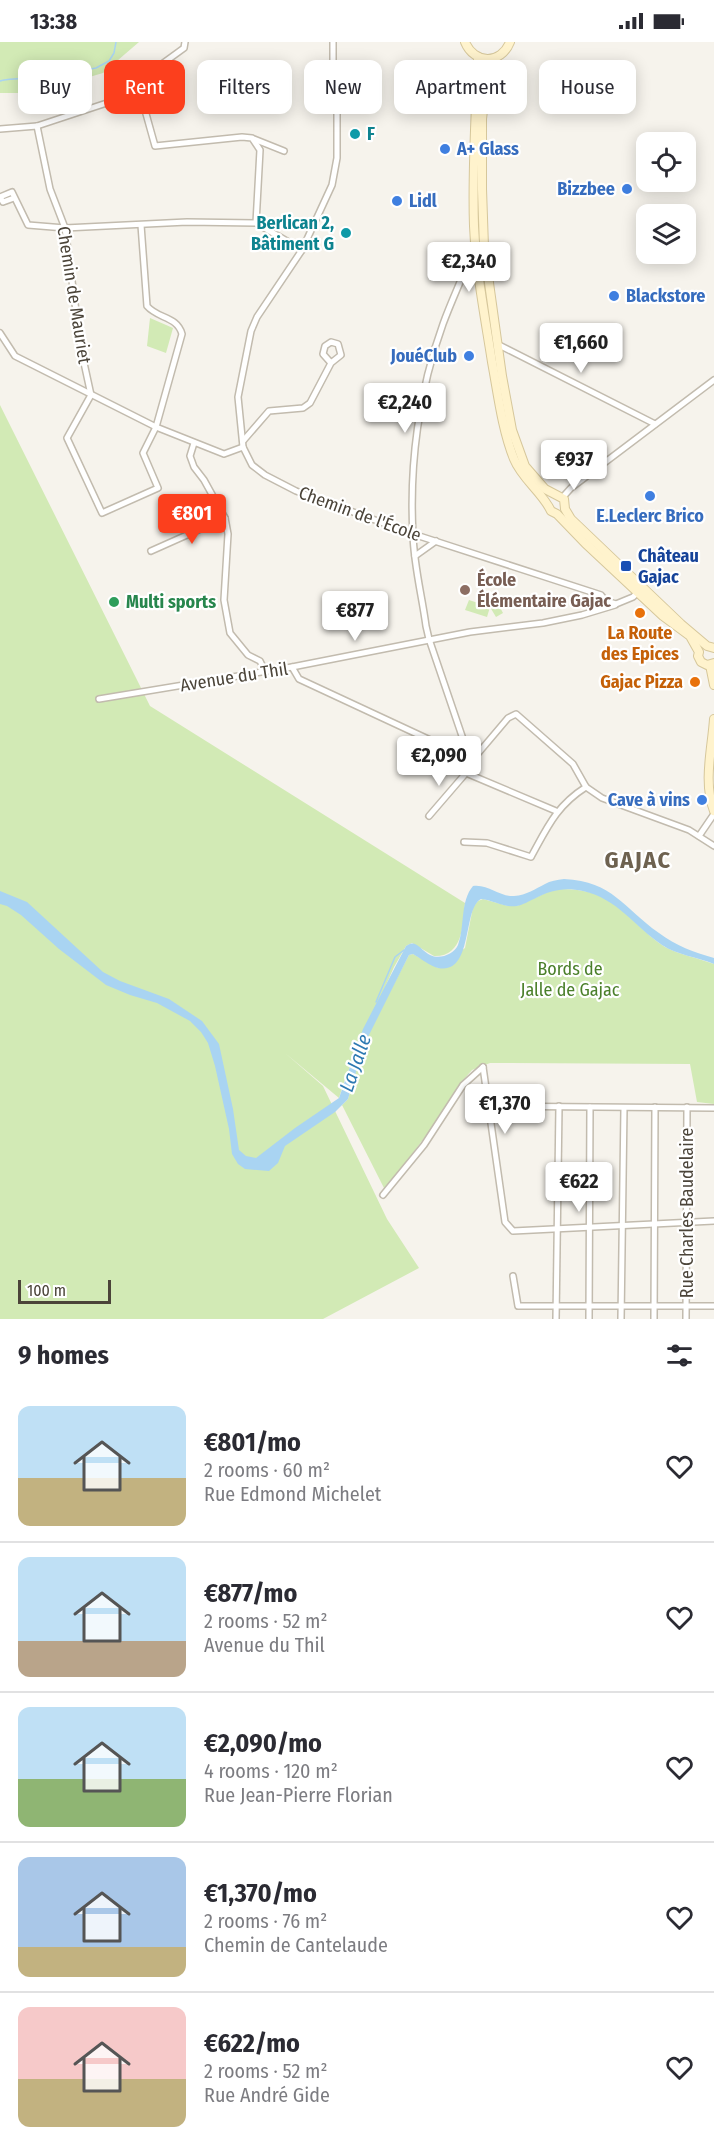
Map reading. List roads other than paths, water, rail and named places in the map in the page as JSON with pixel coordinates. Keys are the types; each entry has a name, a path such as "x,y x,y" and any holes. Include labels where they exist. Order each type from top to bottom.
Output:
{"main road":[{"path":"465,42 468,49 478,57 494,59"},
{"path":"510,42 505,52 494,59 488,69 482,119 484,247 497,344 516,448 525,466 537,481 566,502 565,509 562,513 557,514"},
{"path":"478,57 474,227 490,350 507,442 516,463 549,505 551,511 640,590 710,647 699,652"},
{"path":"549,505 550,500 559,497"},
{"path":"565,509 571,519 640,590 680,630 690,636 703,664 712,664 714,685"},
{"path":"714,719 708,783 714,813"}],"street":[{"path":"168,60 184,48 184,42"},
{"path":"333,42 333,60"},
{"path":"0,129 37,126 104,104"},
{"path":"146,114 155,146 242,137 252,138 284,151"},
{"path":"243,444 238,397 251,331 257,317 302,250 332,185 337,158 336,114"},
{"name":"Chemin de Mauriet","path":"37,126 50,189 65,228 81,349 91,395"},
{"path":"252,138 260,150 256,223"},
{"path":"14,198 28,225 65,228 187,222 256,223 302,250"},
{"path":"91,395 67,438 102,513 158,488 143,453 156,427 182,334 180,327 173,321 153,314 147,306 141,225"},
{"path":"475,757 463,739 429,639 412,534 414,459 419,416 429,370 443,324 469,260 477,260"},
{"path":"0,333 15,356 156,427 224,454 243,444 269,411 303,408 310,403 330,363"},
{"path":"497,344 655,424"},
{"path":"559,497 714,380"},
{"path":"194,443 190,456 194,467 225,518 228,534 224,600 231,633 248,655 261,661 265,671"},
{"name":"Chemin de l'École","path":"243,444 252,465 286,486 412,534 601,595 606,601 616,604"},
{"path":"151,551 225,518"},
{"path":"416,556 436,541"},
{"path":"616,604 633,597 640,590"},
{"name":"Avenue du Thil","path":"99,699 292,667 429,639 582,615 616,604"},
{"path":"292,667 299,680 458,753 475,757"},
{"path":"429,816 466,774 475,757 508,718 516,714 573,764 586,788 602,798 689,830 714,846"},
{"path":"466,774 556,812"},
{"path":"464,842 487,843 531,857 556,812 575,794 586,788"},
{"path":"699,836 714,813"},
{"path":"383,1195 424,1144 463,1085 483,1067 505,1222 513,1231 714,1221"},
{"path":"490,1106 714,1108"},
{"path":"556,1319 559,1106"},
{"path":"589,1319 590,1107"},
{"path":"654,1319 655,1107"},
{"name":"Rue Charles Baudelaire","path":"686,1319 687,1107"},
{"path":"621,1319 624,1108"},
{"path":"513,1276 518,1306 714,1306"}],"water":[{"path":"564,879 595,885 606,891 665,938 714,958 714,964 681,954 662,945 606,900 583,891 558,890 517,906 481,899 475,905 471,915 466,940 457,962 449,967 438,968 413,954 409,955 364,1045 348,1099 335,1112 285,1146 278,1163 269,1171 245,1169 238,1164 232,1154 229,1129 208,1043 190,1021 157,1003 106,985 59,949 21,915 0,904 0,891 27,902 103,972 120,981 169,999 202,1021 219,1044 239,1150 246,1156 256,1158 339,1098 363,1029 406,946 415,944 434,956 446,955 453,951 458,945 464,906 473,886 514,896 527,893 549,882"}],"waterway":[{"path":"92,69 109,61 114,53 116,42"},
{"path":"0,81 18,78"},
{"name":"La Jalle","path":"376,1002 395,957 404,950"}],"place":[{"name":"F","path":"355,134"},
{"name":"A+ Glass","path":"445,149"},
{"name":"Bizzbee","path":"627,189"},
{"name":"Lidl","path":"397,201"},
{"name":"Berlican 2, Bâtiment G","path":"346,233"},
{"name":"Blackstore","path":"614,296"},
{"name":"JouéClub","path":"469,356"},
{"name":"E.Leclerc Brico","path":"650,496"},
{"name":"Château Gajac","path":"626,566"},
{"name":"École Élémentaire Gajac","path":"465,590"},
{"name":"Multi sports","path":"114,602"},
{"name":"La Route des Epices","path":"640,613"},
{"name":"Gajac Pizza","path":"695,682"},
{"name":"Cave à vins","path":"702,800"}],"district":[{"name":"GAJAC","path":"638,860"}],"park label":[{"name":"Bords de Jalle de Gajac","path":"570,979"}]}
